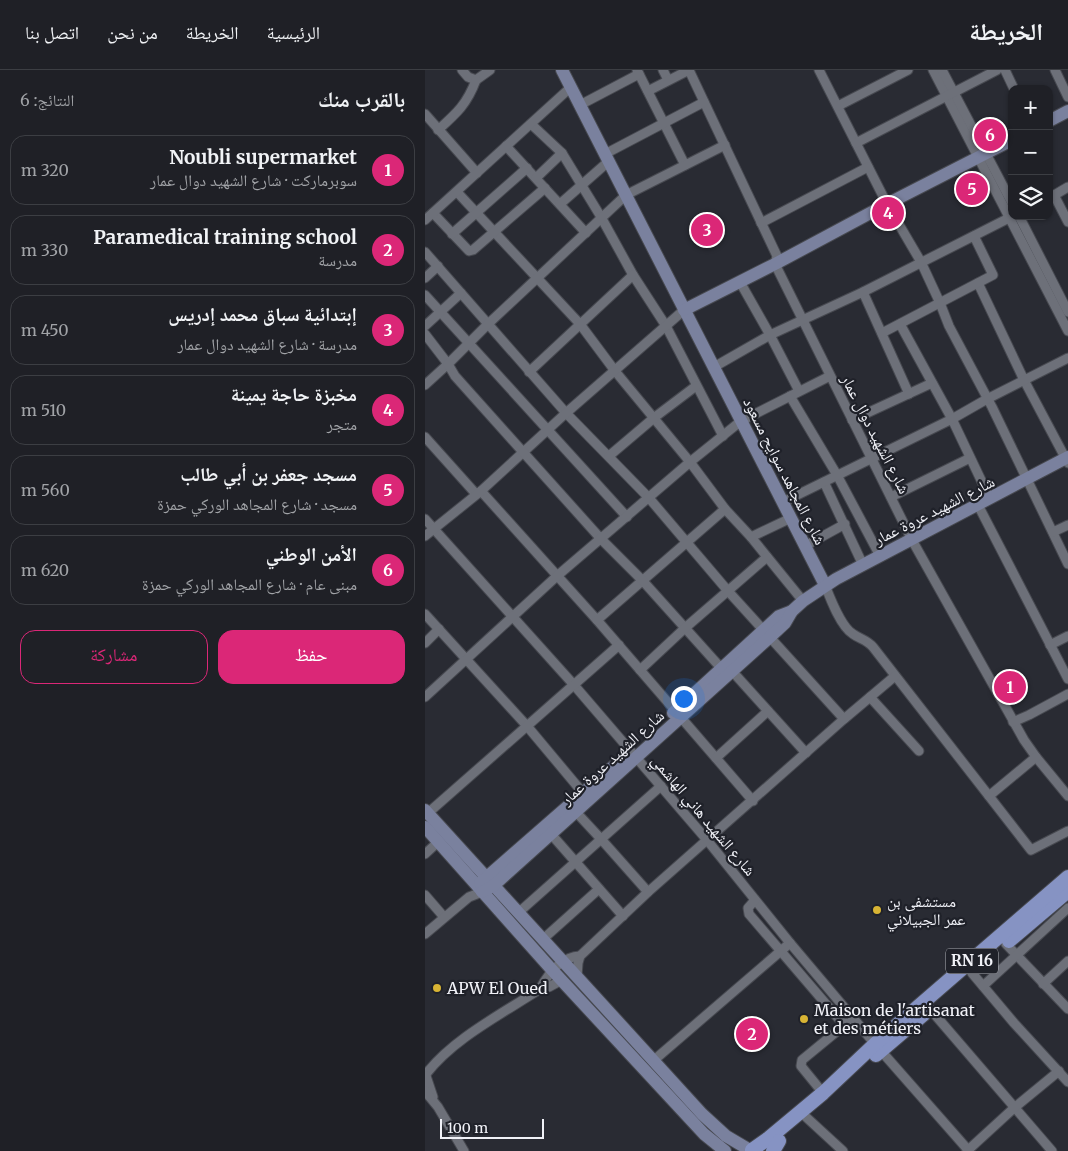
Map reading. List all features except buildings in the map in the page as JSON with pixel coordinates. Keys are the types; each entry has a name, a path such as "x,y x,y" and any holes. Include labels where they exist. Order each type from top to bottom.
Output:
{"main road":[{"name":"RN 16","path":"753,1150 776,1146 878,1048 1068,877"},
{"name":"RN 16","path":"898,1030 930,1009 1068,891"},
{"name":"RN 16","path":"753,1150 878,1048"}],"street":[{"path":"462,70 468,77 476,80"},
{"path":"439,130 462,109 471,94 476,80 490,70"},
{"name":"شارع المجاهد سوايح مسعود","path":"562,70 842,621 849,631 867,640 873,647 1031,850 1068,831"},
{"path":"663,70 668,80"},
{"path":"648,91 689,70"},
{"name":"شارع الشهيد دوال عمار","path":"689,70 777,256 775,264 912,540 1013,722 1036,757 1068,796"},
{"path":"819,70 887,204 921,262 949,326 992,406 1068,564"},
{"path":"838,106 908,70"},
{"path":"933,70 950,94 1008,206"},
{"path":"942,70 950,94"},
{"path":"1005,70 1012,85"},
{"path":"856,143 994,71"},
{"path":"1057,71 1068,97"},
{"path":"580,105 638,72 685,165"},
{"path":"425,220 571,87"},
{"path":"560,204 607,158 704,102"},
{"path":"1053,119 1068,111"},
{"path":"425,114 477,173"},
{"path":"531,124 562,154 581,184 633,276 666,326 723,436"},
{"path":"425,536 478,493 566,413 685,310 1008,142"},
{"path":"425,386 468,343 626,195 725,145"},
{"path":"506,146 586,233"},
{"path":"536,178 562,154"},
{"path":"982,156 1008,197"},
{"path":"761,223 868,167"},
{"path":"452,234 527,168"},
{"path":"1053,195 1068,187"},
{"path":"433,213 469,251 473,250 545,188"},
{"path":"457,192 580,324 615,371 655,417 725,509 751,537 803,601"},
{"path":"1053,198 1068,222"},
{"path":"714,367 770,335 863,292 1008,220"},
{"path":"1015,220 1068,331"},
{"path":"1016,220 1068,312"},
{"path":"882,333 993,275 974,236"},
{"path":"425,252 566,413 649,498 727,591 844,720"},
{"path":"425,278 438,266"},
{"path":"529,372 633,276"},
{"path":"740,282 799,391"},
{"path":"978,283 1024,380 1067,460"},
{"path":"863,292 909,394"},
{"path":"425,326 461,293"},
{"path":"425,295 627,516"},
{"path":"900,324 952,419 990,499"},
{"path":"425,334 455,376 601,539 642,580 685,628 768,711 806,753"},
{"path":"783,502 952,419 1068,358"},
{"path":"425,696 511,616 690,462 741,421 830,376"},
{"path":"852,420 932,383"},
{"path":"609,456 655,417 696,386"},
{"path":"790,396 837,475 880,556"},
{"path":"425,437 597,620 753,801"},
{"path":"891,497 970,458"},
{"name":"شارع الشهيد عروة عمار","path":"484,885 583,793 633,754 678,714 766,633 779,616 792,611 825,585 1067,460"},
{"path":"824,482 863,565"},
{"path":"977,506 1068,679"},
{"path":"597,620 725,509"},
{"path":"751,537 791,518"},
{"name":"شارع الشهيد هاني الهاشمي","path":"425,519 574,685 661,786 878,1048 968,1151"},
{"path":"805,546 845,524"},
{"path":"1053,532 1068,525"},
{"path":"640,670 767,557"},
{"path":"425,614 527,726 583,793"},
{"path":"425,643 439,629"},
{"path":"1050,645 1068,636"},
{"path":"619,645 426,811 553,971 704,1134 722,1150"},
{"path":"577,977 578,962 581,956 648,892 895,676"},
{"path":"1013,722 1068,694"},
{"path":"870,697 919,752"},
{"path":"716,758 768,711"},
{"name":"شارع الشهيد عروة عمار","path":"425,934 484,885 551,834 576,812 633,754"},
{"path":"989,796 1036,757"},
{"path":"518,913 661,786"},
{"path":"576,812 648,892"},
{"path":"425,827 438,842 484,885 518,913 714,1126 726,1136 753,1150"},
{"path":"551,834 623,916"},
{"path":"425,854 438,842"},
{"path":"542,940 599,889"},
{"path":"425,895 444,917"},
{"path":"755,900 748,908 749,914 781,949 844,1025"},
{"path":"983,986 1068,908"},
{"path":"653,1061 790,943"},
{"path":"1006,944 1068,1009"},
{"path":"540,989 553,971 563,962 569,958 581,956"},
{"path":"1043,984 1068,961"},
{"path":"972,973 1024,1035 1068,1082"},
{"path":"437,1106 425,1072 474,1032 540,989 549,987 562,980"},
{"path":"930,1009 1052,1151"},
{"path":"823,1093 801,1066 802,1060 853,1018"},
{"path":"968,1151 1014,1108 1059,1072"},
{"path":"425,1090 464,1151"},
{"path":"806,1117 843,1151"}],"place":[{"name":"الأمن الوطني","path":"990,135"},
{"name":"مسجد جعفر بن أبي طالب","path":"972,189"},
{"name":"مخبزة حاجة يمينة","path":"888,213"},
{"name":"إبتدائية سباق محمد إدريس","path":"707,230"},
{"name":"Noubli supermarket","path":"1010,687"},
{"name":"مستشفى بن عمر الجبيلاني","path":"877,910"},
{"name":"APW El Oued","path":"437,988"},
{"name":"Maison de l'artisanat et des métiers","path":"804,1019"},
{"name":"Paramedical training school","path":"752,1034"}]}
